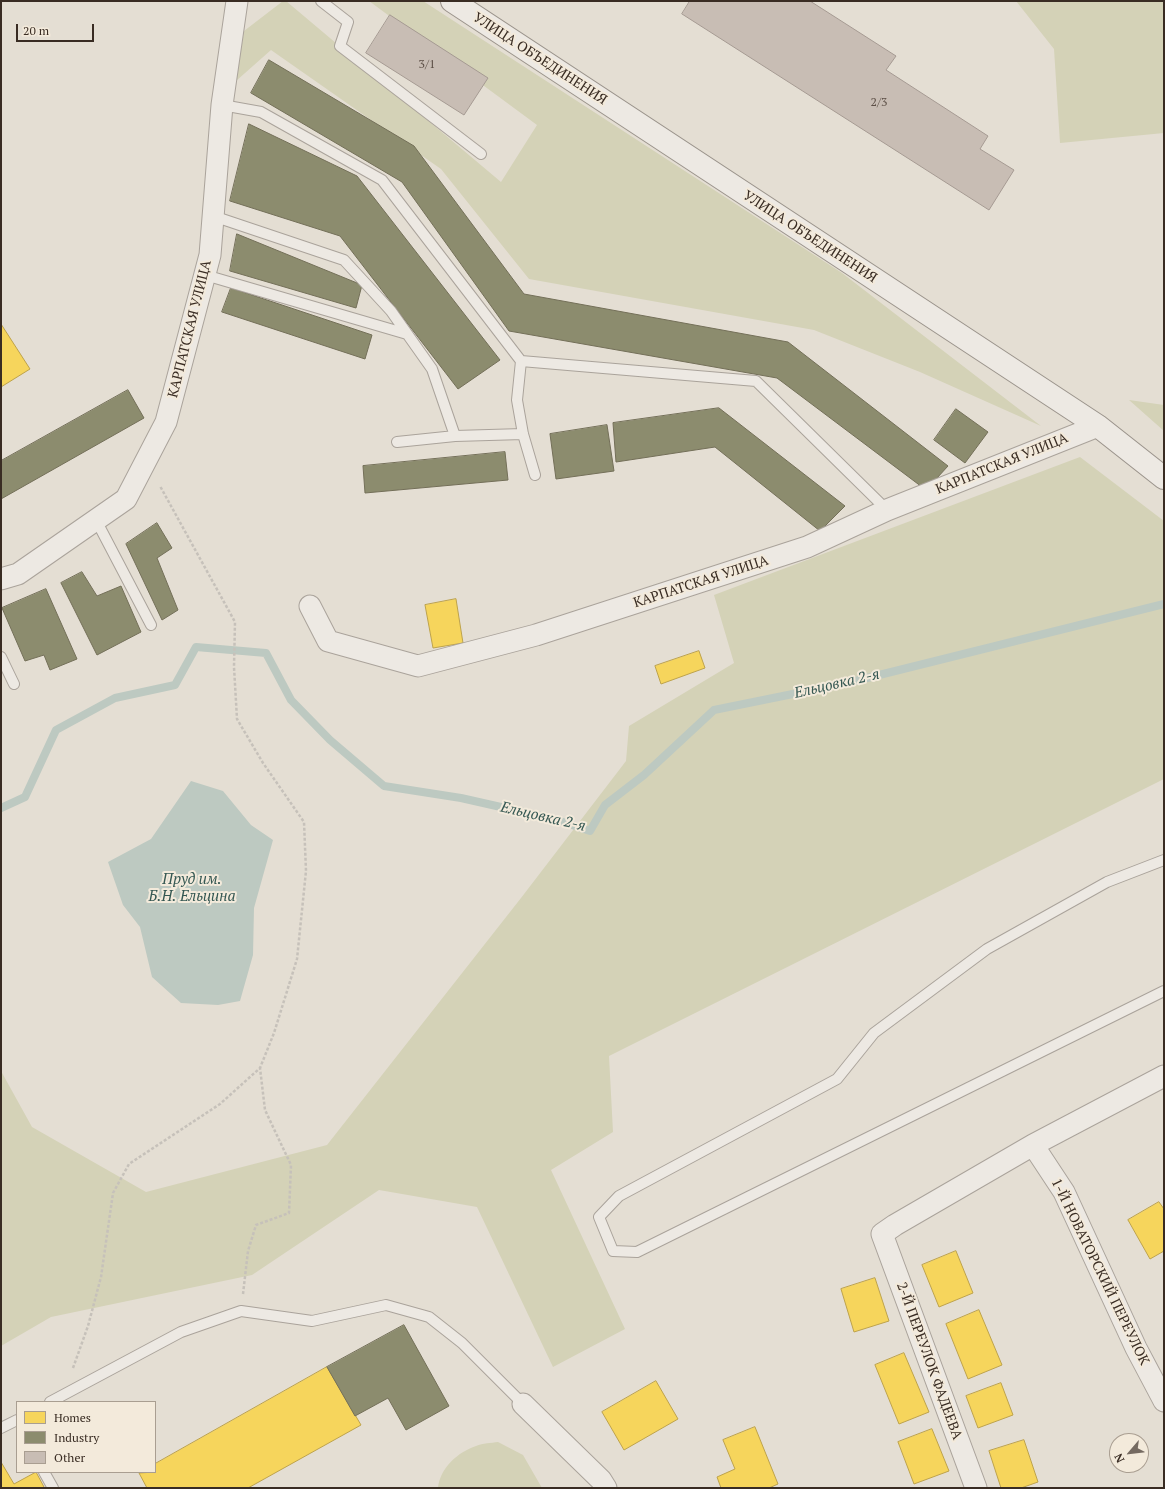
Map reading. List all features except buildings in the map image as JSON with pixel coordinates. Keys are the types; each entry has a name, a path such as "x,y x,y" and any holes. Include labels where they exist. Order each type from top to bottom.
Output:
{"main road":[{"name":"УЛИЦА ОБЪЕДИНЕНИЯ","path":"464,5 1098,426 1164,478"}],"street":[{"name":"КАРПАТСКАЯ УЛИЦА","path":"1,579 18,574 126,499 166,422 210,255 222,105 237,1"},
{"name":"КАРПАТСКАЯ УЛИЦА","path":"310,606 328,641 418,666 536,635 807,547 887,510 1098,426"},
{"path":"1033,1145 1164,1076"},
{"name":"2-Й ПЕРЕУЛОК ФАДЕЕВА","path":"976,1488 882,1234 1033,1145"},
{"name":"1-Й НОВАТОРСКИЙ ПЕРЕУЛОК","path":"1033,1145 1064,1192 1136,1348 1164,1401"},
{"path":"523,1404 601,1480 606,1488"}],"lane":[{"path":"321,1 348,22 340,46 481,154"},
{"path":"222,105 261,112 382,180 521,360 516,400 523,434 535,475"},
{"path":"213,216 344,260 391,311 432,369 455,436"},
{"path":"205,275 407,334"},
{"path":"521,360 756,381 887,510"},
{"path":"397,442 455,436 523,434"},
{"path":"96,520 152,625"},
{"path":"1,657 14,684"},
{"path":"1164,860 1107,882 987,949 874,1033 837,1078 619,1196 599,1218 613,1251 637,1252 1164,991"},
{"path":"52,1401 181,1332 241,1311 312,1321 386,1305 429,1317 462,1343 523,1404"},
{"path":"1,1428 16,1420"},
{"path":"45,1473 53,1488"}],"path":[{"path":"63,1395 88,1326 101,1277 113,1193 129,1164 220,1104 260,1068 274,1033 297,959 306,871 304,822 263,763 236,719 234,667 235,622 146,461"},
{"path":"241,1311 248,1251 256,1224 289,1213 291,1165 265,1110 260,1068"}],"shaded area":[{"path":"283,1 286,1 501,182 537,125 369,1 423,1 842,273 1041,426 920,372 814,330 529,279 441,169 271,50 236,81 244,31"},
{"path":"1016,1 1164,1 1164,133 1060,143 1054,49"},
{"path":"1129,400 1164,405 1164,431"},
{"path":"1080,457 1164,521 1164,779 609,1056 613,1132 551,1170 625,1329 553,1367 477,1207 379,1190 252,1275 51,1317 1,1346 1,1071 32,1127 146,1192 327,1145 521,898 626,761 629,726 734,663 714,595"},
{"path":"498,1442 523,1455 542,1488 438,1488 439,1481 446,1468 463,1452 479,1445"}],"water":[{"name":"Пруд им. Б.Н. Ельцина","path":"191,781 223,791 251,825 273,840 254,908 253,955 240,1001 218,1005 181,1003 152,977 140,927 123,905 108,862 151,839"}],"waterway":[{"name":"Ельцовка 2-я","path":"1,808 25,797 56,730 115,698 175,685 196,647 266,653 291,700 330,740 384,786 461,798 554,819 590,831 605,805 644,775 714,710 847,683 1164,604"}]}
